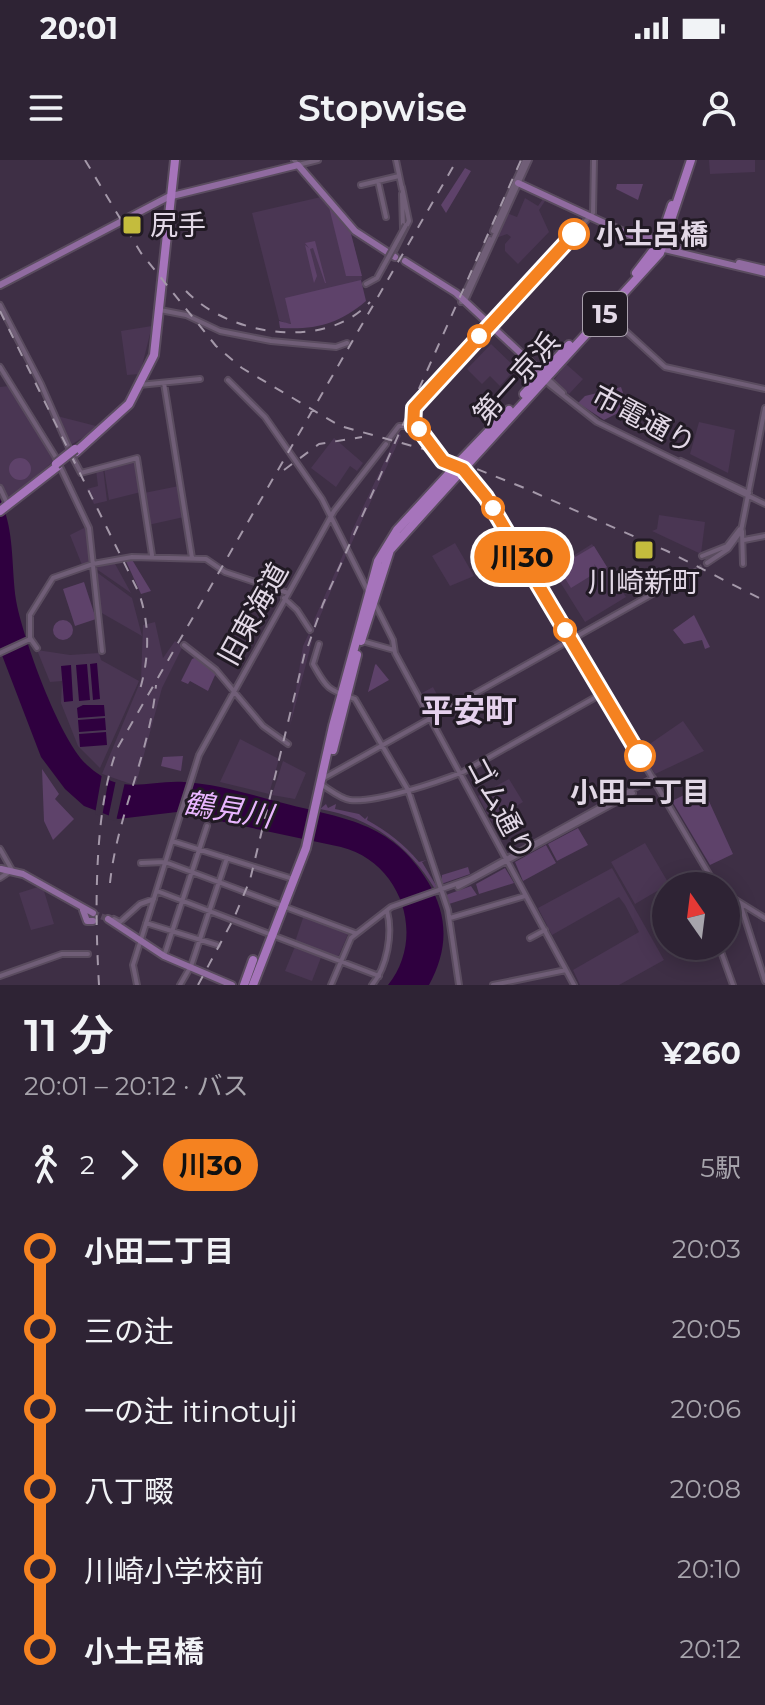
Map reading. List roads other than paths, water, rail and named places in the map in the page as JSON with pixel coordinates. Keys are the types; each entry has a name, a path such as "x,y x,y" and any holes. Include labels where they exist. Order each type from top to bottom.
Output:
{"highway":[{"path":"4,506 115,419 138,385 151,353 159,310 173,160"},
{"name":"第一京浜","path":"544,377 606,313 661,246 688,160"},
{"name":"第一京浜","path":"327,761 378,561 392,537 544,377 661,246"},
{"name":"第一京浜","path":"370,596 390,550 411,519 433,501 463,463"},
{"name":"第一京浜","path":"253,985 257,961 273,935 306,848 327,761 331,737 328,732 357,655 358,640"},
{"name":"15","path":"245,985 257,961"}],"main road":[{"path":"0,285 170,197 296,162 362,237 393,254"},
{"path":"517,181 661,246 761,270"},
{"name":"市電通り","path":"405,262 463,299 544,377"},
{"path":"1,869 12,870 83,910 91,918"},
{"path":"110,920 164,956 232,985"}],"street":[{"path":"296,162 318,160"},
{"path":"366,284 377,278 406,225 396,160"},
{"path":"463,299 527,160"},
{"path":"436,452 419,429 413,426 414,408 593,213 594,160"},
{"path":"361,185 399,176"},
{"path":"378,181 386,217"},
{"path":"393,254 404,223 402,187"},
{"path":"1,308 41,384 81,473 137,458 152,555"},
{"path":"159,310 186,315 220,331 271,341 336,347 347,343"},
{"path":"606,313 665,367 765,389"},
{"path":"0,367 78,499 89,528 102,651"},
{"name":"市電通り","path":"544,377 599,421 765,503"},
{"path":"138,385 200,379"},
{"name":"ゴム通り","path":"228,380 265,417 332,515 393,640 394,650 575,983"},
{"path":"164,383 192,558"},
{"path":"724,556 741,530 765,408"},
{"name":"旧東海道","path":"137,985 132,971 190,779 233,691 332,515 399,426 413,426"},
{"path":"442,460 463,463 486,497 708,872"},
{"path":"0,488 4,506"},
{"path":"741,530 744,540 743,564"},
{"path":"702,556 725,547 741,530"},
{"path":"744,540 765,536"},
{"path":"707,563 732,545"},
{"path":"37,648 30,638 30,615 53,578 93,564 152,555 206,559 225,572 288,593"},
{"path":"603,693 460,773 408,790 352,800 323,782 688,574"},
{"path":"644,589 648,597"},
{"path":"284,598 297,610 310,630"},
{"path":"0,653 30,638"},
{"path":"358,640 394,650"},
{"path":"319,644 313,664 329,691 355,699 408,790 450,918 459,985"},
{"path":"184,645 216,670 263,726 288,744"},
{"path":"331,985 355,933 387,911 471,882 654,780"},
{"path":"164,956 207,826"},
{"path":"172,841 293,879"},
{"path":"0,849 12,870 0,878"},
{"path":"180,985 191,966 227,858"},
{"path":"141,863 165,862 355,933"},
{"path":"157,891 379,976"},
{"path":"450,918 527,896"},
{"path":"110,920 120,922 140,904 154,899"},
{"path":"740,903 765,918"},
{"path":"740,903 765,981"},
{"path":"372,985 379,976 388,945 387,911"},
{"path":"146,923 217,945"},
{"path":"530,938 545,930"},
{"path":"0,976 62,954 88,954"},
{"path":"724,960 733,985"},
{"path":"493,985 567,970"}],"water":[{"name":"鶴見川","path":"0,499 8,524 16,600 26,638 54,712 76,752 87,765 111,781 123,784 184,782 220,787 344,818 381,834 414,861 440,908 443,946 429,985 388,985 400,966 406,945 402,903 393,884 362,855 341,847 177,812 118,819 84,806 65,789 41,757 0,650"},
{"path":"97,663 100,699 93,700 90,664"},
{"path":"87,664 90,700 79,701 76,665"},
{"path":"71,665 73,701 64,702 61,666"},
{"path":"104,705 105,716 78,718 77,708"},
{"path":"105,718 106,730 79,732 78,720"},
{"path":"106,732 107,745 80,747 79,734"}],"tunnel":[{"path":"688,574 707,563"},
{"path":"93,913 108,919"}],"railway":[{"path":"85,160 141,253 216,346 242,368 340,426 434,452 522,487 667,551 765,601"},
{"path":"99,985 97,896 100,831 104,800 118,747 457,160"},
{"path":"308,646 323,604 521,160"},
{"path":"186,291 227,319 278,332 304,332 329,327 351,317 370,302"},
{"path":"0,311 139,593 147,645 138,696"},
{"path":"284,470 319,444 362,437"},
{"path":"198,985 234,918 250,880 305,652"},
{"path":"110,883 119,833 153,710 156,685"}],"place":[{"name":"尻手","path":"132,225"},
{"name":"小土呂橋","path":"574,234"},
{"name":"川崎新町","path":"644,550"},
{"name":"小田二丁目","path":"640,756"}],"district":[{"name":"平安町","path":"469,711"}]}
